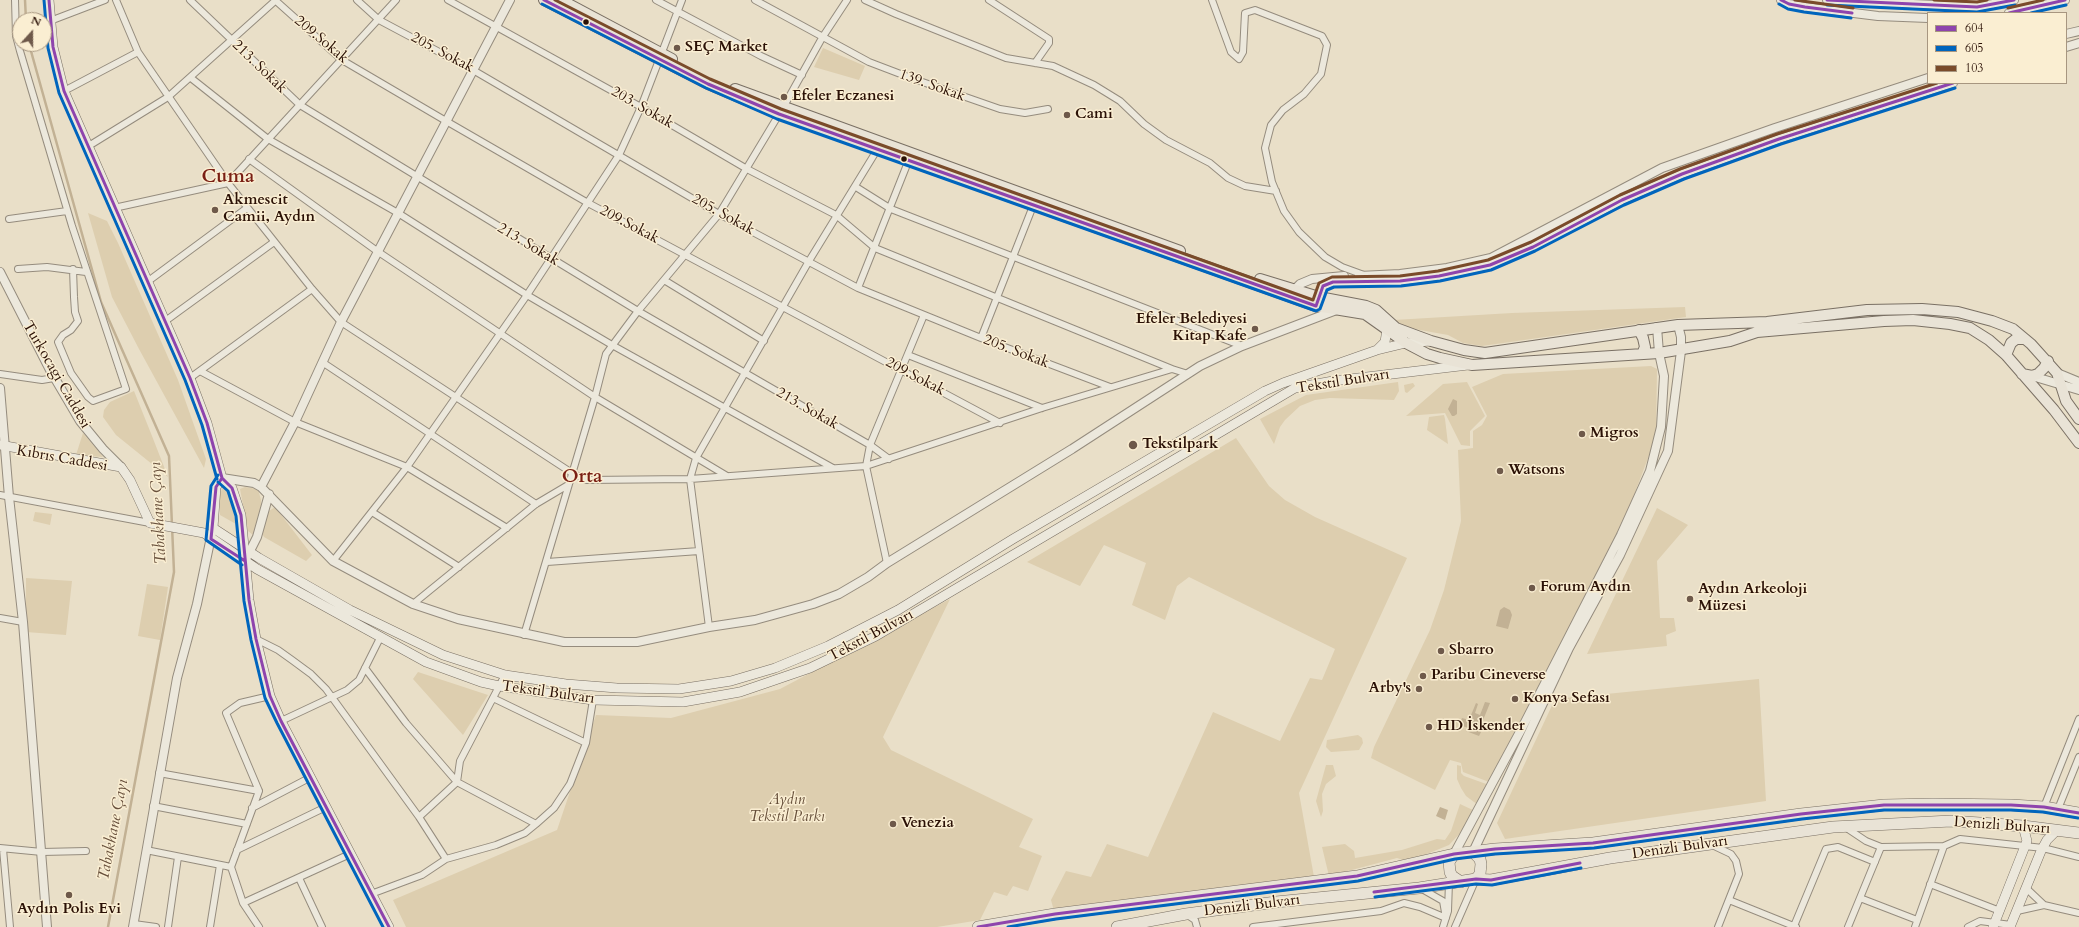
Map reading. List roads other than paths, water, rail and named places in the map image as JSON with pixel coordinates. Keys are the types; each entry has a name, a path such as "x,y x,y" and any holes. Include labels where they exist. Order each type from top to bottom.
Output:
{"highway":[{"name":"Denizli Bulvarı","path":"978,927 1055,914 1357,876 1454,854 1593,843 1801,814 1884,805 1933,804 2044,807 2079,813"},
{"name":"Denizli Bulvarı","path":"1117,927 1186,914 1276,902 1419,888 1476,879 1491,880 1610,858 1708,843 1844,826 1950,821 2023,826 2079,833"},
{"path":"1473,852 1477,855 1481,864 1480,874 1476,879"},
{"path":"1454,854 1449,867 1452,876 1461,882"}],"main road":[{"path":"49,0 50,12"},
{"path":"544,0 708,79 877,150 906,157"},
{"path":"561,0 660,57"},
{"path":"52,38 64,91 87,147 190,378 207,423 222,478 232,488 241,516 247,550 245,561 256,639 270,696 281,721 388,927"},
{"path":"781,110 906,157 1317,301 1365,314 1406,343 1427,354 1472,365 1681,351 1730,341 1757,332 1884,320 1913,320 1970,328 1989,340 2027,375 2079,443"},
{"path":"1034,202 1294,290 1317,301 1366,306 1376,310 1396,328 1431,341 1464,350 1485,353 1678,325 1768,322 1867,310 1922,310 1958,312 1992,321 2013,329 2025,339 2048,361 2057,373 2066,401 2079,419"},
{"path":"1377,350 1385,342 1387,330"},
{"path":"1639,330 1644,338 1645,347 1642,354"},
{"path":"2006,355 2011,343 2016,339 2025,339"},
{"name":"Tekstil Bulvarı","path":"213,528 247,550 350,610 399,635 444,655 505,675 566,684 617,688 679,689 731,681 775,668 828,646 898,610 1013,539 1265,391 1377,350 1406,343 1431,341"},
{"path":"2027,375 2044,368 2048,361"},
{"name":"Tekstil Bulvarı","path":"202,532 245,561 380,638 426,662 481,682 593,700 683,702 740,692 810,668 876,636 1295,388 1333,381 1472,365"},
{"path":"1329,367 1328,374 1333,381"},
{"name":"Kıbrıs Caddesi","path":"2,447 122,468"},
{"path":"122,468 130,480 150,522 202,532 213,528 216,487 222,478"},
{"path":"1994,924 2027,842 2023,826"},
{"path":"2011,926 2043,848 2047,840 2057,830"}],"street":[{"path":"15,0 16,36 20,51 86,272 126,389 93,402 71,373 58,342 63,335 71,330 78,321 75,312 74,269"},
{"path":"52,20 105,0"},
{"path":"116,0 138,52 228,183 312,289 341,322 572,473 586,480 690,479 866,466 1042,408 1172,369"},
{"name":"213. Sokak","path":"190,0 300,105 638,311 870,445 889,459"},
{"path":"87,147 168,97 232,41 275,0"},
{"name":"209.Sokak","path":"275,0 342,60 446,121 588,203 1000,423"},
{"name":"205. Sokak","path":"357,0 379,20 474,70 719,214 858,288 1110,388"},
{"path":"114,208 228,183 396,0"},
{"name":"203. Sokak","path":"448,0 641,107 747,169 836,215 875,248 1172,369 1188,374"},
{"path":"261,487 295,422 341,322 510,0"},
{"path":"656,0 802,75"},
{"path":"333,561 407,466 528,295 619,155 641,107 682,0"},
{"name":"139. Sokak","path":"755,0 822,38 869,62 983,104 1025,113 1048,109"},
{"path":"524,635 595,398 606,354 638,311 719,214 747,169 822,38 847,0"},
{"path":"865,0 1006,58 1053,66 1094,85 1120,101 1144,124 1166,140 1210,163 1228,178 1245,186 1276,191"},
{"path":"989,0 1049,39 1035,63"},
{"path":"1212,0 1231,52 1239,59 1243,52 1246,13 1255,10 1322,36 1327,45 1321,74 1304,94 1283,110 1271,124 1265,148 1272,182 1284,211 1299,232 1325,257 1342,268 1364,275"},
{"path":"1781,0 1805,7 1878,16 1927,18"},
{"path":"1827,0 1977,8 2014,0"},
{"path":"2013,12 2065,0"},
{"path":"2067,34 2079,31"},
{"path":"2067,47 2079,42"},
{"path":"64,91 138,52"},
{"path":"191,78 268,139 398,212 528,295 612,345 834,468"},
{"path":"1294,290 1300,284 1312,279 1400,274 1447,268 1491,258 1662,168 1775,128 1927,78"},
{"path":"1317,301 1324,286 1333,282 1400,281 1439,276 1490,265 1533,247 1622,200 1682,174 1779,139 1950,84"},
{"path":"709,627 690,479 696,458 836,215 856,187 877,150"},
{"path":"858,288 891,209 906,157"},
{"path":"250,159 378,252 595,398 727,476"},
{"path":"856,187 891,209 1242,346"},
{"path":"981,338 995,297 1034,202"},
{"path":"147,282 247,208"},
{"path":"9,219 67,211"},
{"path":"164,322 274,242"},
{"path":"18,270 47,267 74,269 86,272"},
{"name":"Turkocagi Caddesi","path":"0,272 54,378 80,421 103,449 122,468"},
{"path":"664,280 764,341"},
{"path":"190,378 312,289"},
{"path":"222,478 254,483 261,487 333,561 413,604 458,619 524,635 564,642 637,642 709,627 755,620 813,604 839,594 1072,450 1200,366 1242,346 1341,308"},
{"path":"887,563 866,466 870,445 924,315"},
{"path":"1454,854 1564,653 1620,555 1668,451 1673,423 1681,351 1681,337 1678,325"},
{"path":"1473,852 1564,653 1650,471 1661,427 1664,376 1659,353 1657,327"},
{"path":"908,355 1042,408"},
{"path":"322,362 536,504"},
{"path":"200,371 295,422 407,466 507,528"},
{"path":"2057,373 2079,382"},
{"path":"0,374 42,380 54,378"},
{"path":"2027,375 2079,390"},
{"path":"0,388 2,447 23,622 47,927"},
{"path":"413,604 460,568 536,504 568,485"},
{"path":"247,550 257,537 269,494"},
{"path":"0,495 150,522"},
{"path":"372,512 460,568"},
{"path":"156,927 133,925 177,678 197,604 213,528"},
{"path":"547,562 699,551"},
{"path":"0,618 23,622"},
{"path":"281,721 347,690 359,680 380,638"},
{"path":"256,639 278,650 311,674 332,697 419,817 446,859"},
{"path":"365,668 406,723 457,782 536,824"},
{"path":"419,817 457,782 460,761 505,675"},
{"path":"259,927 243,903 231,868 259,791 226,713 240,703 270,696"},
{"path":"494,698 586,743"},
{"path":"371,894 422,875 446,859 496,845 525,833 536,824 554,808 570,784 586,743 593,700"},
{"path":"2044,807 2079,719"},
{"path":"2058,809 2079,757"},
{"path":"159,773 259,791"},
{"path":"252,808 311,777"},
{"path":"153,806 246,824"},
{"path":"237,850 326,807"},
{"path":"1844,826 1866,841 1881,847 1944,846 1960,838 2043,848 2079,857"},
{"path":"1708,843 1731,854 1736,861 1739,874 1718,927"},
{"path":"1915,927 1944,846"},
{"path":"1729,900 1779,924 1795,927 1826,849 1838,847 1875,862"},
{"path":"1848,927 1881,847"},
{"path":"10,927 1,848 42,852 86,851"},
{"path":"146,850 231,868"},
{"path":"243,903 350,854"},
{"path":"168,927 178,856"},
{"path":"210,927 220,865"},
{"path":"1443,927 1446,918 1449,867"},
{"path":"299,878 322,927"},
{"path":"1455,927 1476,879"},
{"path":"1930,884 2000,911"},
{"path":"1419,888 1432,893 1442,901 1446,918"},
{"path":"2026,888 2044,905"},
{"path":"1860,898 1917,920"},
{"path":"1253,927 1381,911 1404,903 1420,907 1446,918"},
{"path":"2017,911 2044,905 2079,912"},
{"path":"1186,914 1194,920 1197,927"},
{"path":"1968,927 1980,921 2011,926"}],"waterway":[{"name":"Tabakhane Çayı","path":"25,0 26,12"},
{"name":"Tabakhane Çayı","path":"31,52 101,302 169,456 174,572 108,927"}],"place":[{"name":"SEÇ Market","path":"677,48"},
{"name":"Efeler Eczanesi","path":"784,97"},
{"name":"Cami","path":"1067,115"},
{"name":"Akmescit Camii, Aydın","path":"215,210"},
{"name":"Efeler Belediyesi Kitap Kafe","path":"1255,329"},
{"name":"Migros","path":"1582,434"},
{"name":"Tekstilpark","path":"1133,445"},
{"name":"Watsons","path":"1500,471"},
{"name":"Forum Aydın","path":"1532,588"},
{"name":"Aydın Arkeoloji Müzesi","path":"1690,599"},
{"name":"Sbarro","path":"1441,651"},
{"name":"Paribu Cineverse","path":"1423,676"},
{"name":"Arby's","path":"1419,689"},
{"name":"Konya Sefası","path":"1515,699"},
{"name":"HD İskender","path":"1429,727"},
{"name":"Venezia","path":"893,824"},
{"name":"Aydın Polis Evi","path":"69,895"}],"district":[{"name":"Cuma","path":"228,178"},
{"name":"Orta","path":"582,478"}],"park label":[{"name":"Aydın Tekstil Parkı","path":"787,810"}]}
